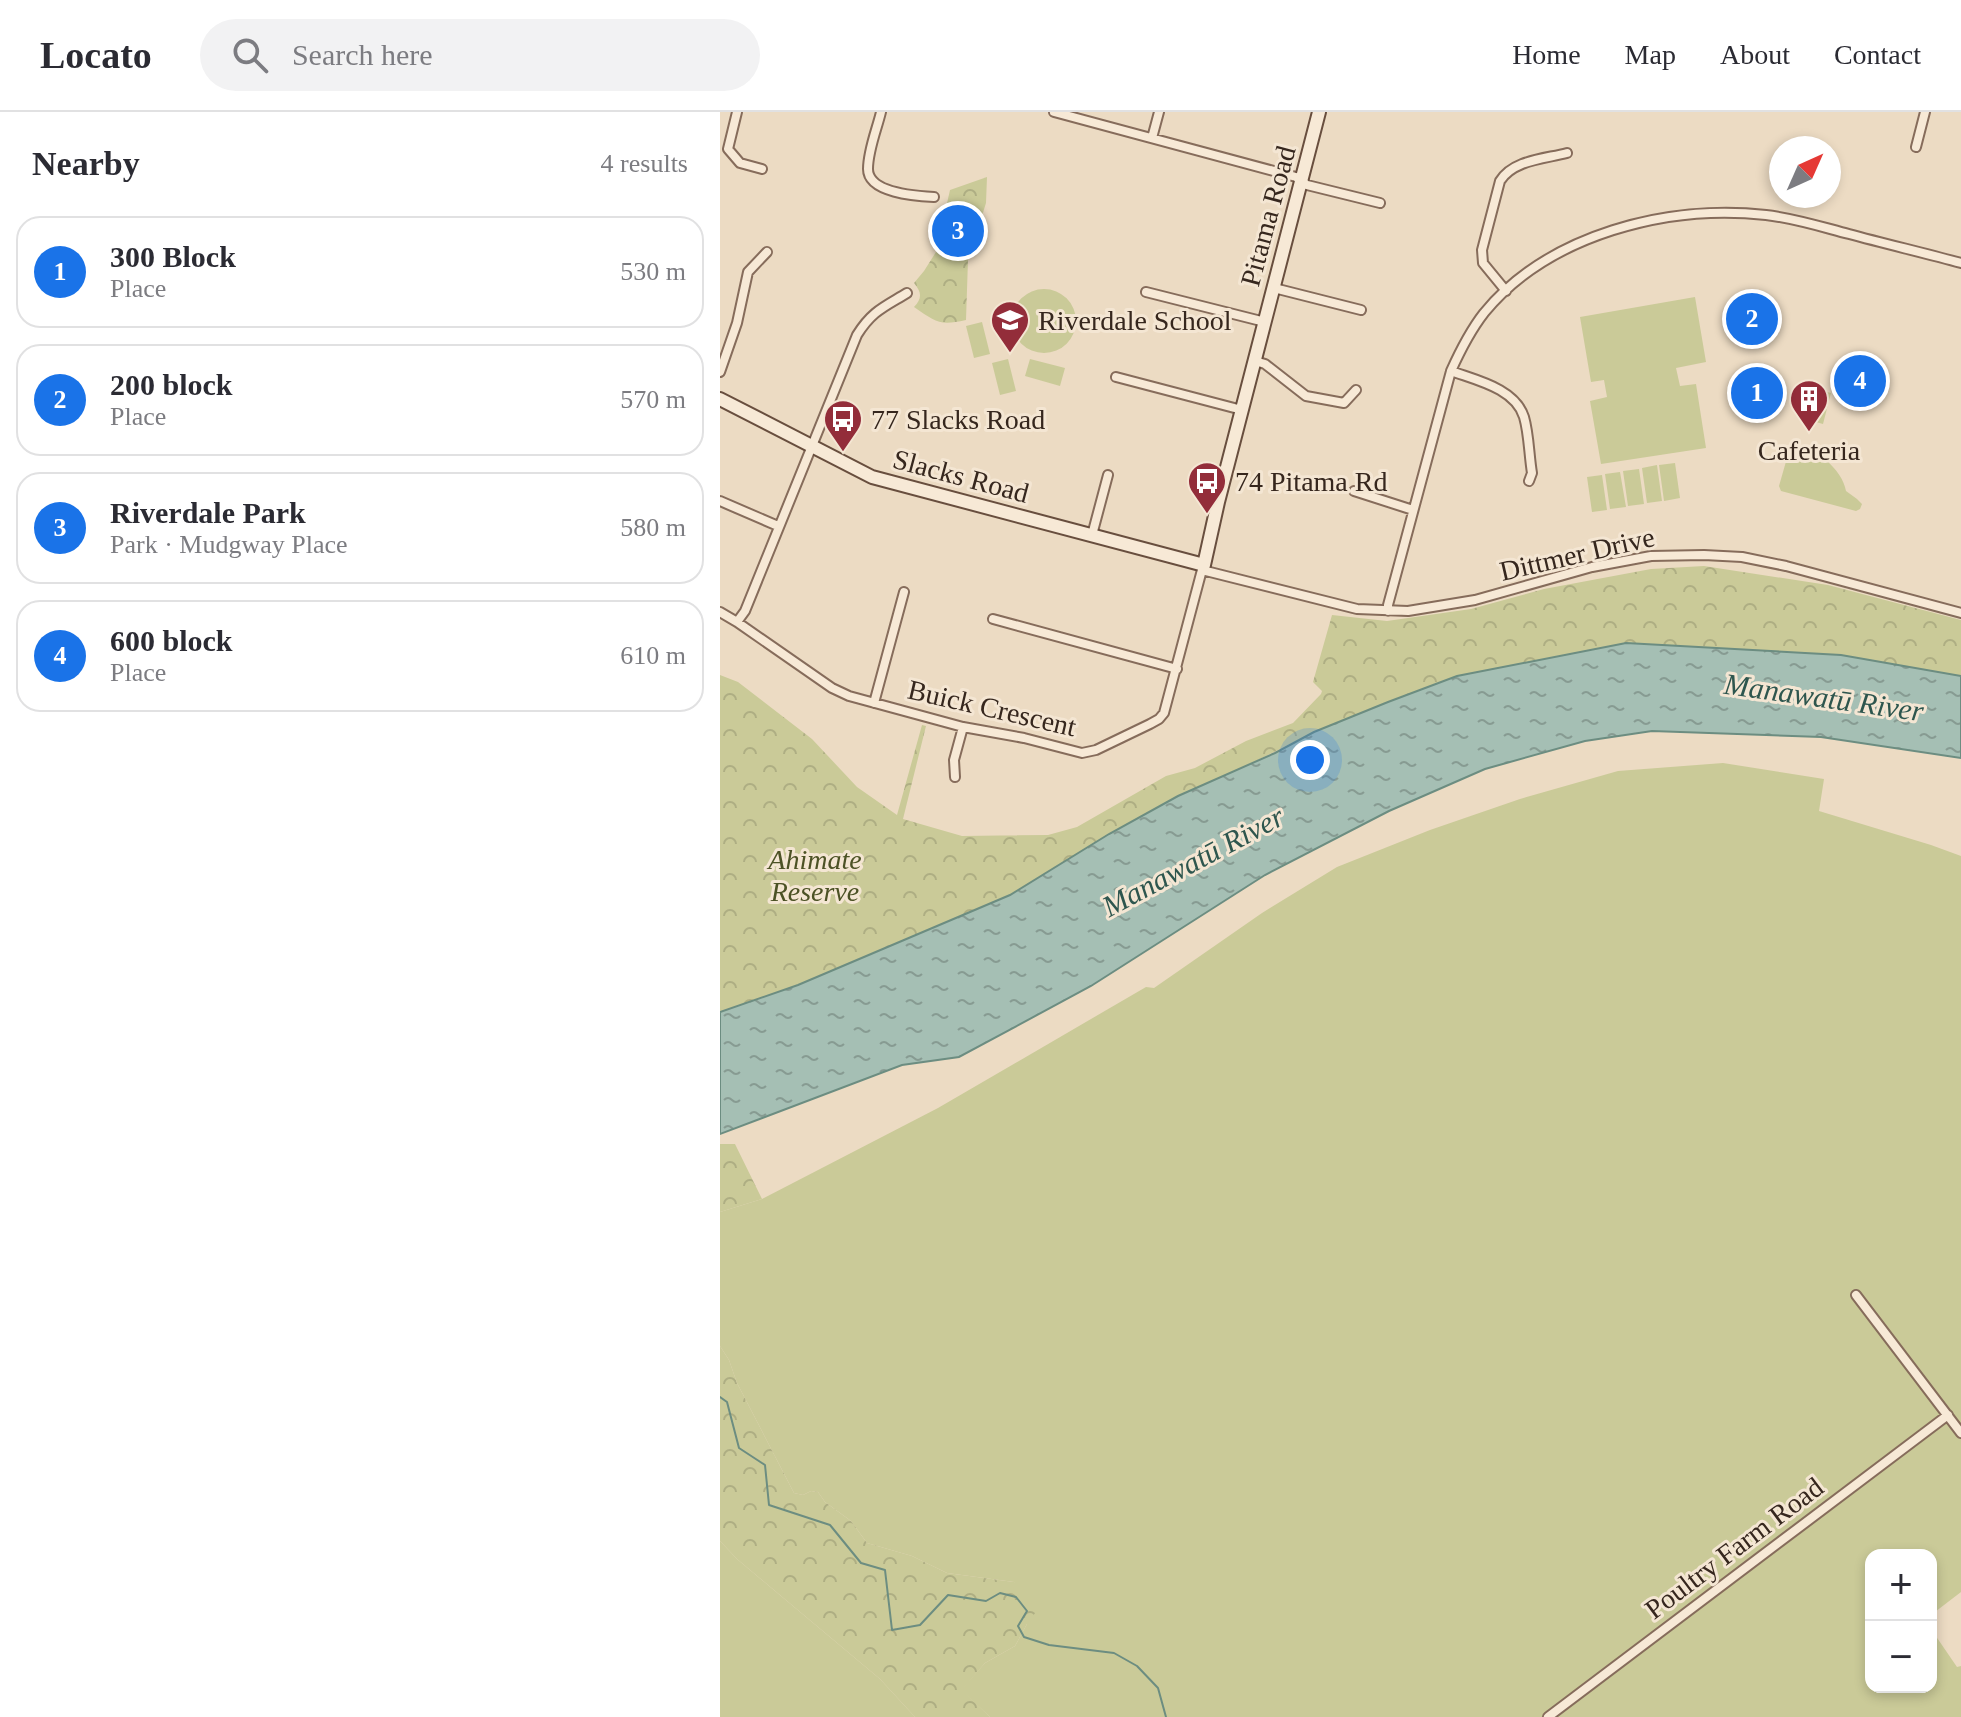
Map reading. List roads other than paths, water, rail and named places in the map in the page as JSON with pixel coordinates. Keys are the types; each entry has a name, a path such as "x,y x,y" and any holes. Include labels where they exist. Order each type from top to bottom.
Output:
{"street":[{"path":"737,112 728,149 740,163 762,169"},
{"path":"881,112 868,168 872,180 886,189 934,197"},
{"path":"1054,112 1296,177 1307,185 1380,203"},
{"path":"1152,138 1159,112"},
{"name":"Pitama Road","path":"1203,568 1319,112"},
{"path":"1916,147 1925,112"},
{"path":"1506,291 1483,263 1482,250 1500,181 1516,166 1567,153"},
{"path":"1388,611 1451,371 1476,325 1506,291 1546,261 1600,235 1652,220 1715,212 1792,219 1961,263"},
{"path":"720,372 737,323 748,272 767,252"},
{"path":"1274,288 1361,310"},
{"path":"1146,292 1265,322"},
{"path":"737,622 745,611 857,335 867,319 907,293"},
{"path":"1255,361 1265,364 1306,396 1344,403 1356,390"},
{"path":"1451,371 1510,396 1517,405 1523,415 1532,473 1529,481"},
{"path":"1116,377 1242,410"},
{"name":"Slacks Road","path":"720,399 872,477 1203,568"},
{"path":"1092,535 1108,475"},
{"path":"1354,491 1413,510"},
{"path":"720,501 778,526"},
{"name":"Dittmer Drive","path":"1203,568 1331,604 1388,611 1426,609 1475,600 1592,567 1651,556 1742,557 1961,613"},
{"name":"Buick Crescent","path":"720,612 832,688 849,696 963,727 1082,753 1091,752 1162,716 1203,568"},
{"path":"874,703 904,592"},
{"path":"993,619 1177,669"},
{"path":"955,777 954,760 963,727"},
{"path":"1856,1295 1961,1433"},
{"name":"Poultry Farm Road","path":"1548,1717 1948,1415"}],"water":[{"name":"Manawatū River","path":"1626,643 1841,655 1961,676 1961,758 1821,737 1652,731 1585,741 1485,769 1389,811 1265,875 1091,986 959,1057 902,1065 720,1134 720,1012 798,985 1010,895 1178,796 1314,732 1457,676"}],"waterway":[{"path":"720,1397 727,1402 739,1448 765,1465 769,1505 830,1525 861,1563 885,1570 892,1630 920,1625 948,1595 986,1601 1000,1593 1016,1597 1027,1611 1018,1626 1024,1637 1049,1645 1114,1653 1137,1666 1158,1688 1166,1717"}],"place":[{"name":"Riverdale Park","path":"958,231"},
{"name":"200 block","path":"1752,319"},
{"name":"Riverdale School","path":"1010,354"},
{"name":"600 block","path":"1860,381"},
{"name":"300 Block","path":"1757,393"},
{"name":"Cafeteria","path":"1809,433"},
{"name":"77 Slacks Road","path":"843,453"},
{"name":"74 Pitama Rd","path":"1207,515"}],"park label":[{"name":"Ahimate Reserve","path":"815,875"}]}
